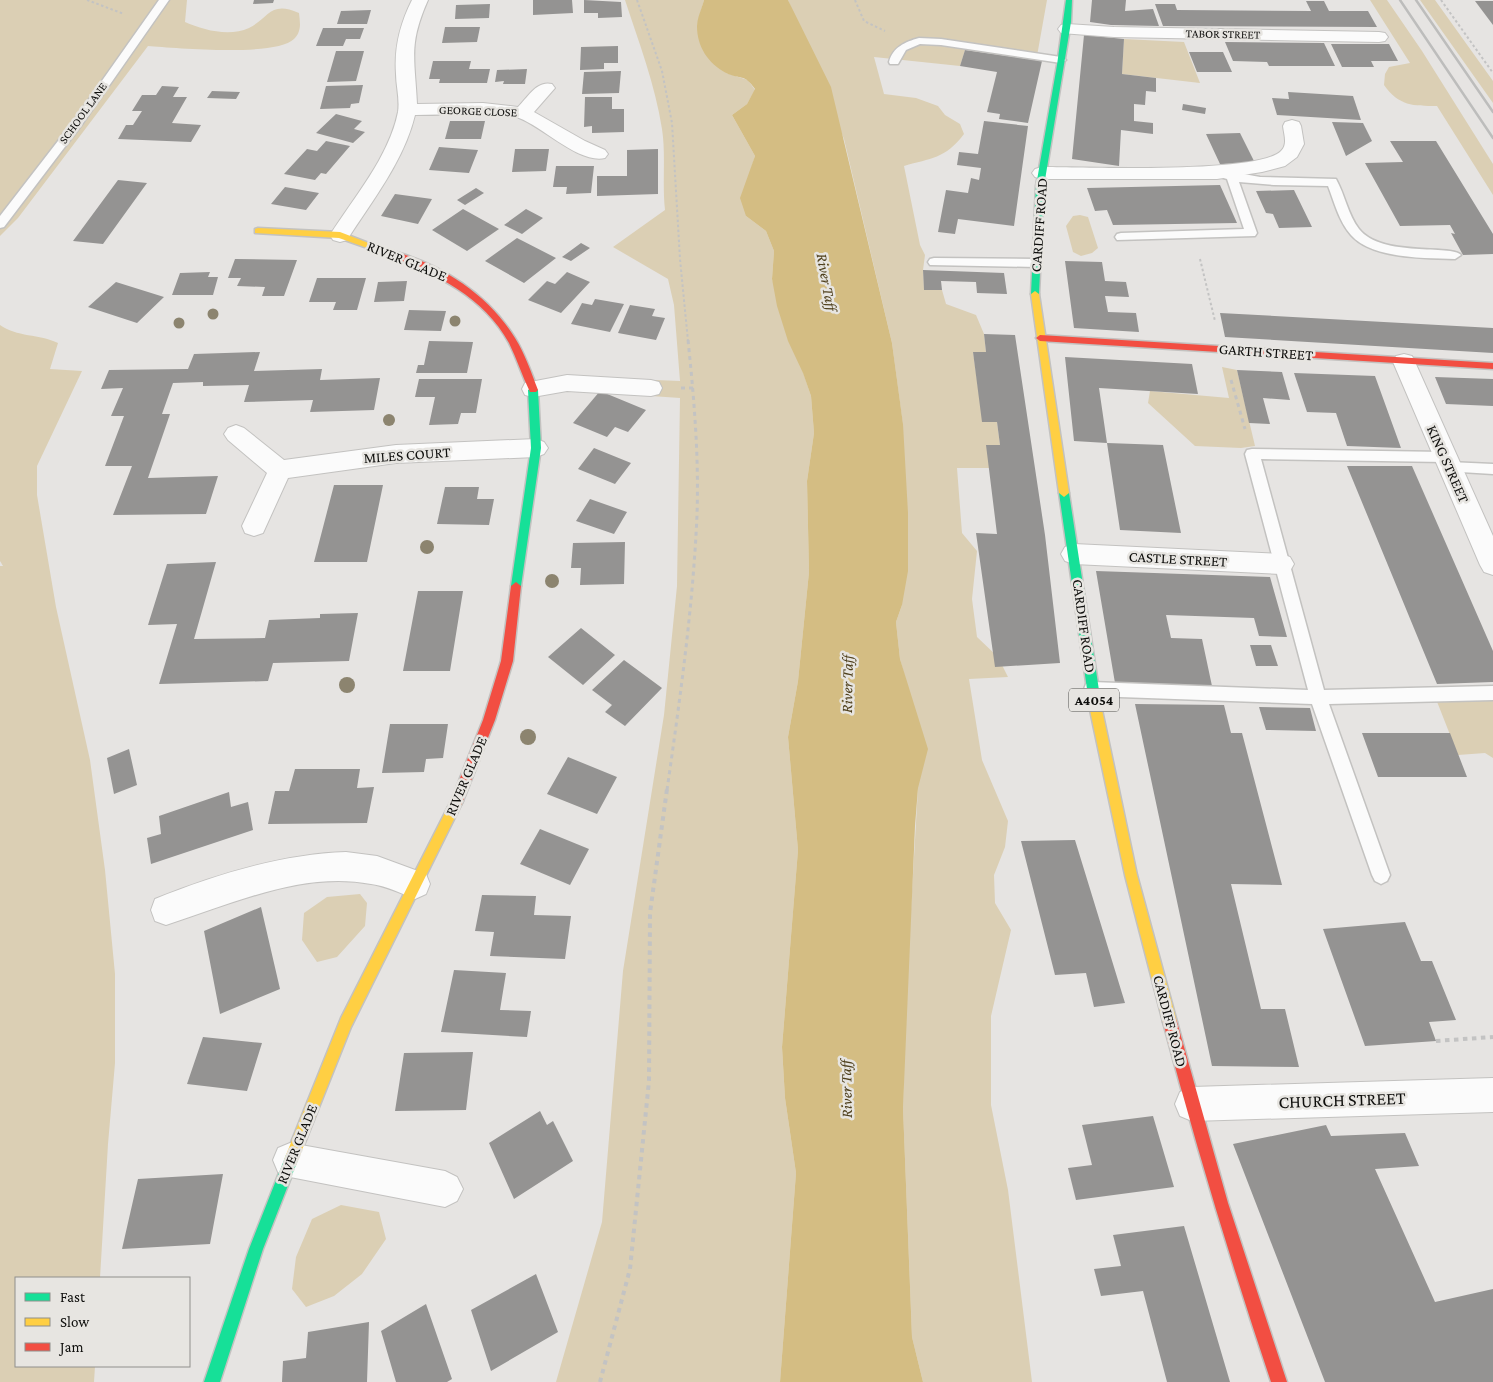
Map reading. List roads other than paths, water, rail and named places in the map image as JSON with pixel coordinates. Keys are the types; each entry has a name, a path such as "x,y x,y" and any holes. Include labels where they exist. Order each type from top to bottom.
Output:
{"street":[{"path":"340,235 392,152 402,129 408,110 403,45 408,27 420,0"},
{"name":"CARDIFF ROAD","path":"1069,0 1067,29 1042,173 1035,294 1092,689 1132,875 1192,1104 1258,1322 1279,1382"},
{"name":"TABOR STREET","path":"1067,29 1124,32 1379,37"},
{"path":"523,113 546,88"},
{"name":"GEORGE CLOSE","path":"408,110 483,109 523,113 578,145 598,154"},
{"path":"1042,173 1225,175 1229,169 1271,163 1287,157 1295,144 1292,126"},
{"name":"RIVER GLADE","path":"212,1382 256,1249 346,1023 456,803 490,720 507,661 536,448 533,389 521,354 499,322 479,299 455,281 426,266 340,235 258,231"},
{"name":"GARTH STREET","path":"1040,338 1493,366"},
{"name":"KING STREET","path":"1404,362 1493,565"},
{"path":"533,389 566,383 651,388"},
{"path":"236,434 280,470 254,526"},
{"name":"MILES COURT","path":"280,470 396,454 536,448"},
{"name":"CASTLE STREET","path":"1074,554 1281,564"},
{"path":"166,910 274,876 308,868 342,866 372,869 415,884"},
{"name":"CHURCH STREET","path":"1192,1104 1493,1095"},
{"path":"290,1160 445,1189"}],"lane":[{"name":"SCHOOL LANE","path":"0,224 79,121 164,0"},
{"path":"894,62 896,55 902,48 919,41 941,42 1061,60"},
{"path":"1121,237 1251,232 1225,175"},
{"path":"1225,175 1280,182 1332,182 1355,232 1365,240 1381,247 1399,251 1455,255"},
{"path":"934,262 1036,263"},
{"path":"1381,875 1318,697 1252,454 1447,462 1493,469"},
{"path":"1092,689 1318,697 1493,693"}],"water":[{"name":"River Taff","path":"704,0 788,0 831,87 892,343 903,424 908,513 908,571 902,605 896,622 900,659 928,749 918,788 915,826 903,1108 912,1337 923,1382 780,1382 796,1173 785,1098 782,1047 798,850 788,737 798,681 809,572 807,481 814,433 811,396 788,341 777,306 772,279 774,251 766,231 746,216 740,198 755,156 732,115 747,104 755,89 745,79 720,69 705,54 699,41 697,26"}],"railway":[{"path":"1400,0 1493,138"},
{"path":"1416,0 1493,112"}]}
